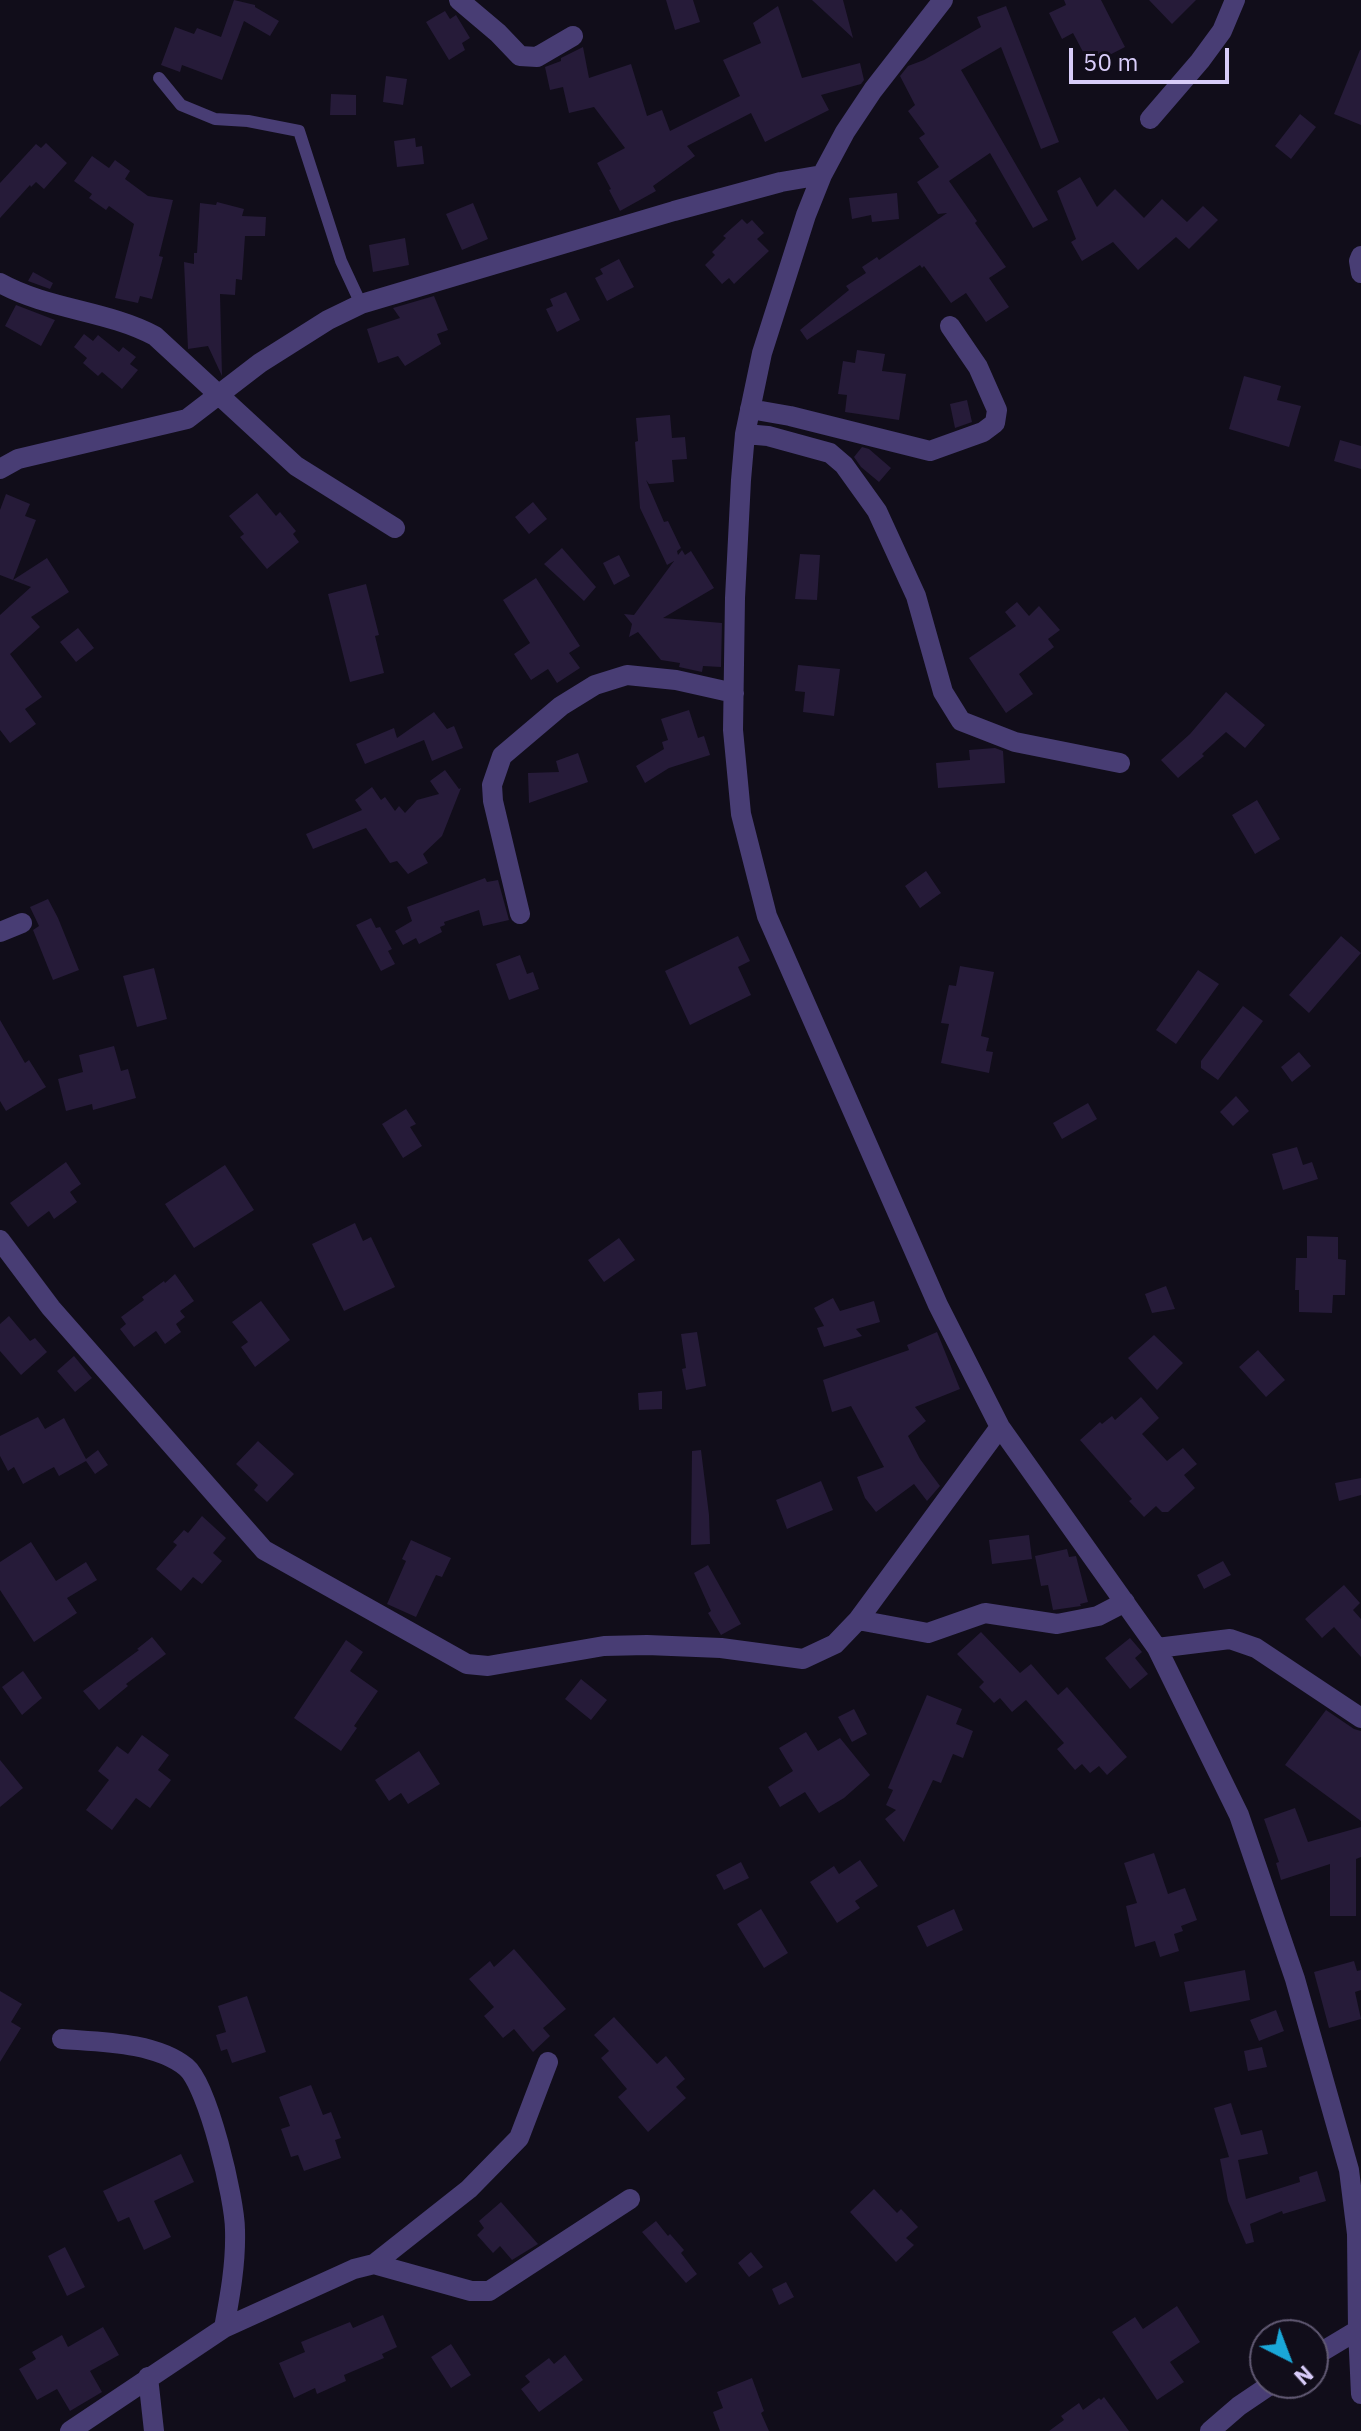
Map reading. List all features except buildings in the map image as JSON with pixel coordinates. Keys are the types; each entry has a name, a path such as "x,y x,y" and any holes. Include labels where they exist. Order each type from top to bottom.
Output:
{"street":[{"path":"459,0 520,56 537,57 573,36"},
{"path":"943,0 873,90 845,132 822,175 762,353 745,434 735,598 733,730 741,814 767,916 938,1305 1000,1427 1157,1648 1239,1815 1295,1979 1349,2170 1357,2234 1361,2394"},
{"path":"1150,119 1222,31 1235,0"},
{"path":"0,469 18,459 187,419 260,363 328,320 361,304 674,211 781,182 822,175"},
{"path":"1361,256 1361,273"},
{"path":"0,283 55,306 142,330 167,345 296,466 395,528"},
{"path":"750,409 930,451 983,432 995,423 997,410 978,367 950,326"},
{"path":"745,434 768,436 830,453 844,465 877,511 916,596 943,692 961,721 1015,742 1120,763"},
{"path":"520,914 493,801 492,785 502,756 561,706 595,685 627,675 676,680 734,693"},
{"path":"0,932 22,923"},
{"path":"0,1240 51,1308 264,1550 467,1664 488,1666 604,1646 647,1645 721,1648 803,1659 835,1644 858,1620 1000,1427"},
{"path":"858,1620 928,1633 985,1613 1057,1624 1098,1616 1125,1602"},
{"path":"1157,1648 1230,1639 1243,1643 1256,1648 1361,1718"},
{"path":"62,2039 132,2044 172,2059 188,2069 206,2101 220,2150 235,2228 232,2283 224,2328"},
{"path":"70,2431 224,2328 354,2269 374,2264 469,2189 519,2138 548,2062"},
{"path":"374,2264 471,2291 489,2291 630,2199"},
{"path":"1329,2347 1358,2330"},
{"path":"148,2377 154,2431"},
{"path":"1210,2431 1249,2399"}],"lane":[{"path":"159,78 181,105 215,119 248,121 299,131 341,261 361,304"}]}
